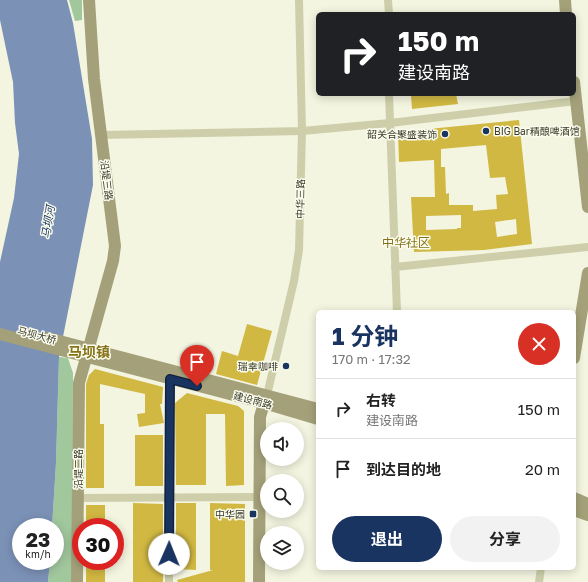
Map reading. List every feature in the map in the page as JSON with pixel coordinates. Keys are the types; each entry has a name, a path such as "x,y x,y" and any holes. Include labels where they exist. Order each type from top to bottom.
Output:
{"main road":[{"name":"沿堤三路","path":"87,352 115,255 91,54 89,0"},
{"path":"565,0 566,12"},
{"path":"575,96 588,208"},
{"path":"576,346 588,272"},
{"name":"马坝大桥","path":"0,325 73,348"},
{"name":"马坝大桥","path":"0,334 73,348"},
{"name":"建设南路","path":"73,348 266,399 316,418"},
{"name":"建设南路","path":"87,352 170,379 316,409"},
{"name":"沿堤二路","path":"77,582 79,383 87,352"},
{"path":"259,582 260,417 266,399"},
{"path":"576,499 588,504"},
{"path":"576,511 588,515"}],"street":[{"name":"中华三路","path":"266,399 298,265 302,131 299,0"},
{"path":"388,0 388,12"},
{"path":"389,96 397,310"},
{"path":"101,135 302,131 390,123 576,101"},
{"path":"395,267 588,246"},
{"path":"169,582 170,379"},
{"path":"78,498 259,497"},
{"path":"539,582 541,570"}],"green space":[{"path":"69,0 82,0 82,20 75,21"},
{"path":"59,357 68,358 73,373 72,582 48,582 49,570 64,570 64,518 53,518 56,463"}],"water":[{"name":"马坝河","path":"0,0 67,0 73,23 92,139 93,185 59,357 56,463 53,518 12,518 12,570 49,570 48,582 0,582 0,262 14,198 19,154 15,123 13,82 0,20"}],"building":[{"path":"411,96 456,96 458,104 412,109"},
{"path":"519,120 532,244 484,250 414,252 411,197 435,197 434,160 399,162 398,132","holes":["486,145 490,178 505,177 508,194 496,195 497,209 473,211 473,205 449,205 449,193 446,194 445,167 441,167 441,149","461,215 461,228 426,230 426,216","516,219 517,234 497,237 495,222"]},
{"path":"247,324 272,331 257,385 216,374 222,351 238,356"},
{"path":"95,369 163,387 162,404 160,404 164,423 139,427 137,414 145,413 145,394 100,384 100,424 104,424 104,488 86,488 86,384 89,375"},
{"path":"187,393 238,406 244,411 244,485 226,486 225,414 206,414 206,485 176,485 175,403"},
{"path":"135,435 163,435 163,486 135,486"},
{"path":"133,503 163,504 163,582 133,582"},
{"path":"176,503 196,503 196,570 176,569"},
{"path":"210,503 245,504 245,582 178,582 177,580 213,570 210,570"},
{"path":"86,505 105,505 105,518 86,518"},
{"path":"86,570 105,570 105,582 86,582"}],"place":[{"name":"BIG Bar精酿啤酒馆","path":"486,131"},
{"name":"韶关合聚盛装饰","path":"445,134"},
{"name":"瑞幸咖啡","path":"286,366"},
{"name":"中华园","path":"253,514"}],"district":[{"name":"中华社区","path":"406,243"},
{"name":"马坝镇","path":"89,352"}],"route":[{"path":"169,554 170,379 197,386"}]}
